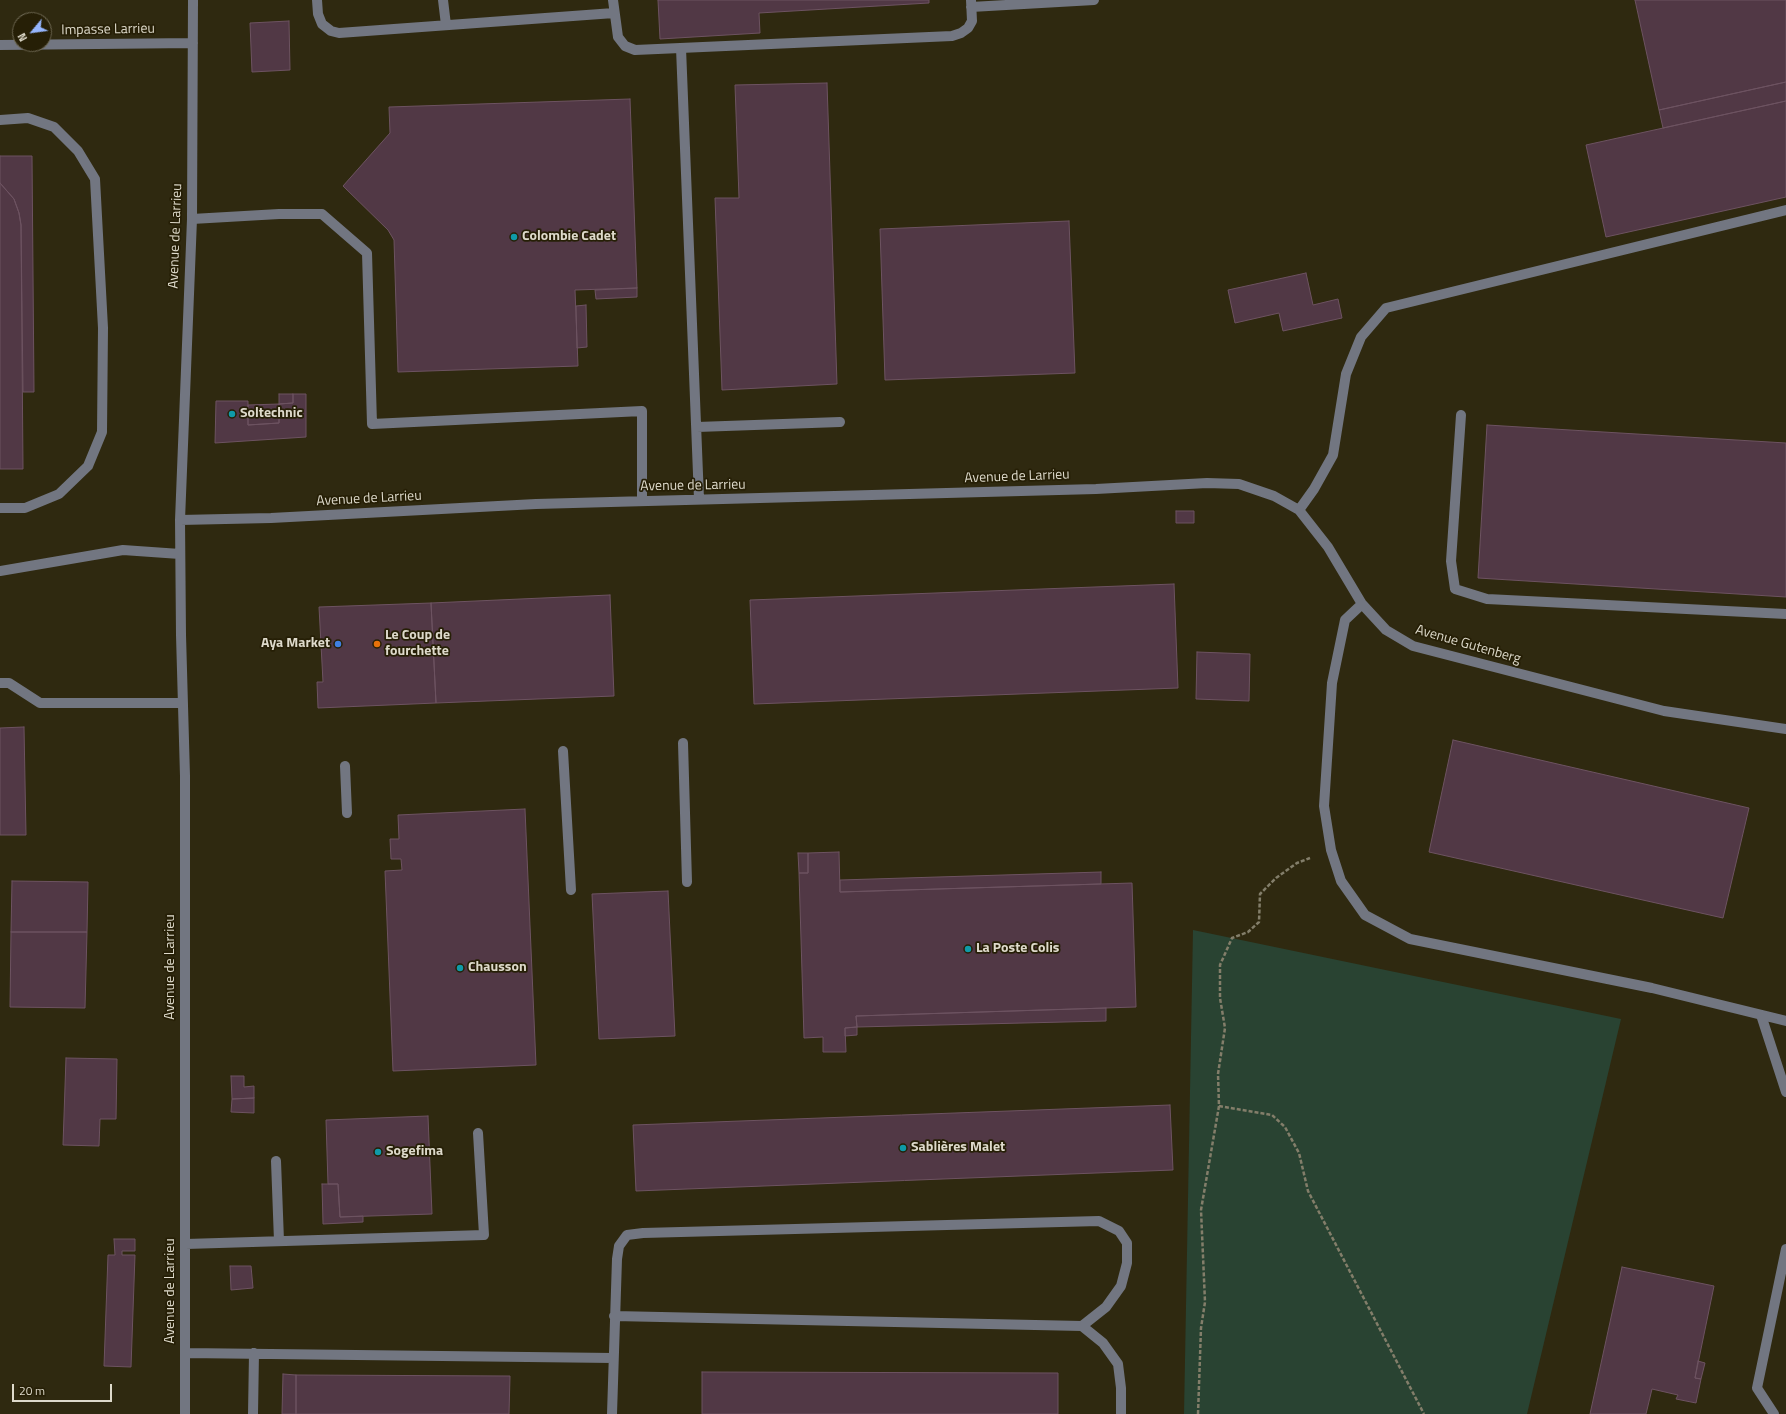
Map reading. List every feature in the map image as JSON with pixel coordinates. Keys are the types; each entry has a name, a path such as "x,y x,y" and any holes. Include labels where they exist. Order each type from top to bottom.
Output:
{"street":[{"name":"Avenue de Larrieu","path":"184,1414 186,1244 183,703 180,520 192,219 193,0"},
{"path":"317,0 318,14 322,24 331,31 339,33 614,13"},
{"path":"443,0 446,25"},
{"path":"613,0 618,37 625,46 635,50 952,36 961,33 968,28 972,21 971,4 1094,0"},
{"name":"Impasse Larrieu","path":"0,45 193,43"},
{"path":"681,48 699,500"},
{"path":"0,120 28,118 54,127 78,151 95,179 103,328 102,432 88,466 59,494 25,508 0,508"},
{"path":"1299,510 1314,490 1333,455 1346,374 1362,337 1386,308 1786,210"},
{"path":"192,219 279,214 322,214 367,253 372,424 642,410 642,501"},
{"path":"1461,415 1451,561 1455,589 1487,599 1786,614"},
{"path":"697,427 840,422"},
{"name":"Avenue de Larrieu","path":"180,520 264,518 536,504 1096,489 1207,484"},
{"name":"Avenue Gutenberg","path":"1207,484 1240,484 1274,496 1299,510 1328,547 1362,604 1386,630 1413,646 1664,712 1786,729"},
{"path":"0,571 123,550 180,554"},
{"path":"1362,604 1345,620 1332,683 1324,806 1331,850 1341,881 1365,915 1410,939 1652,988 1786,1021"},
{"path":"0,683 9,682 40,703 183,703"},
{"path":"683,743 688,882"},
{"path":"564,751 571,890"},
{"path":"345,766 348,813"},
{"path":"1761,1015 1786,1092"},
{"path":"186,1244 484,1235 478,1133"},
{"path":"276,1161 279,1241"},
{"path":"612,1414 614,1316 619,1246 627,1235 643,1233 1099,1221 1119,1231 1127,1243 1127,1263 1121,1286 1106,1307 1082,1326"},
{"path":"1774,1414 1757,1388 1786,1249"},
{"path":"614,1316 1082,1326 1103,1343 1118,1364 1122,1414"},
{"path":"185,1353 614,1358"},
{"path":"253,1414 254,1353"}],"path":[{"path":"1198,1414 1201,1328 1205,1302 1201,1210 1219,1106 1218,1074 1225,1028 1220,998 1220,965 1232,938 1248,932 1259,922 1260,894 1276,878 1297,863 1331,850"},
{"path":"1219,1106 1272,1115 1285,1127 1299,1153 1308,1192 1424,1414"}],"green space":[{"path":"1193,930 1621,1019 1527,1414 1184,1414"}],"building":[{"path":"658,0 929,0 929,3 759,13 760,33 660,39"},
{"path":"1635,0 1786,0 1786,82 1659,110"},
{"path":"289,21 290,70 252,72 250,23"},
{"path":"1786,82 1786,101 1663,128 1659,110"},
{"path":"827,83 837,384 722,390 715,198 739,198 735,85"},
{"name":"Colombie Cadet","path":"630,99 637,288 575,290 578,366 398,372 394,240 388,230 343,186 390,133 389,107"},
{"path":"1786,101 1786,197 1606,237 1586,145"},
{"path":"0,156 32,156 34,392 23,392 21,225 14,199 0,183"},
{"path":"0,183 14,199 21,225 23,469 0,469"},
{"path":"1069,221 1075,373 885,380 880,229"},
{"path":"1306,273 1313,305 1338,299 1342,318 1283,331 1279,313 1235,323 1228,290"},
{"path":"637,288 637,297 596,299 595,290"},
{"path":"586,305 587,347 577,348 576,306"},
{"path":"279,394 293,394 293,403 279,404"},
{"name":"Soltechnic","path":"293,394 306,394 306,437 215,443 216,401 248,401 248,425 279,423 279,404 293,403"},
{"path":"279,404 279,423 248,425 248,405"},
{"path":"1487,425 1786,443 1786,597 1478,578"},
{"path":"1176,511 1194,511 1194,523 1176,523"},
{"path":"1174,584 1178,688 754,704 750,600"},
{"path":"610,595 614,696 436,703 431,603"},
{"name":"Le Coup de fourchette","path":"431,603 436,703 318,708 317,682 323,682 319,607"},
{"path":"1197,652 1250,654 1249,701 1196,699"},
{"path":"24,727 26,835 0,835 0,728"},
{"path":"1453,740 1749,808 1723,918 1429,852"},
{"name":"Chausson","path":"525,809 536,1065 393,1071 385,871 402,870 401,859 391,859 390,839 399,839 398,815"},
{"name":"La Poste Colis","path":"839,852 840,892 1132,883 1136,1007 856,1016 857,1027 845,1028 846,1052 823,1052 823,1037 804,1038 799,873 808,873 808,853"},
{"path":"798,853 808,853 808,873 799,873"},
{"path":"1101,872 1101,884 840,892 840,880"},
{"path":"12,881 88,882 87,932 11,932"},
{"path":"668,891 675,1036 599,1039 592,894"},
{"path":"11,932 87,932 85,1008 10,1007"},
{"path":"1106,1008 1106,1021 857,1027 856,1016"},
{"path":"857,1027 857,1035 845,1036 845,1028"},
{"path":"66,1058 117,1059 116,1119 100,1119 99,1146 63,1145"},
{"path":"231,1076 244,1076 244,1087 254,1086 254,1098 232,1099"},
{"path":"254,1098 254,1113 231,1112 232,1099"},
{"name":"Sablières Malet","path":"1170,1105 1173,1170 636,1191 633,1125"},
{"name":"Sogefima","path":"428,1116 432,1214 340,1217 338,1184 328,1184 326,1120"},
{"path":"322,1184 338,1184 340,1217 363,1216 363,1222 323,1224"},
{"path":"114,1239 135,1239 135,1251 122,1251 122,1255 135,1255 131,1367 104,1366 108,1255 115,1255"},
{"path":"230,1266 251,1266 253,1288 231,1290"},
{"path":"1622,1267 1714,1286 1695,1378 1701,1379 1696,1403 1676,1399 1678,1395 1652,1389 1646,1414 1590,1414"},
{"path":"1698,1361 1705,1363 1701,1379 1695,1378"},
{"path":"702,1372 1058,1373 1058,1414 702,1414"},
{"path":"283,1374 296,1375 296,1414 282,1414"},
{"path":"296,1375 510,1376 509,1414 296,1414"}],"place":[{"name":"Colombie Cadet","path":"514,237"},
{"name":"Soltechnic","path":"232,414"},
{"name":"Aya Market","path":"338,644"},
{"name":"Le Coup de fourchette","path":"377,644"},
{"name":"La Poste Colis","path":"968,949"},
{"name":"Chausson","path":"460,968"},
{"name":"Sablières Malet","path":"903,1148"},
{"name":"Sogefima","path":"378,1152"}]}
